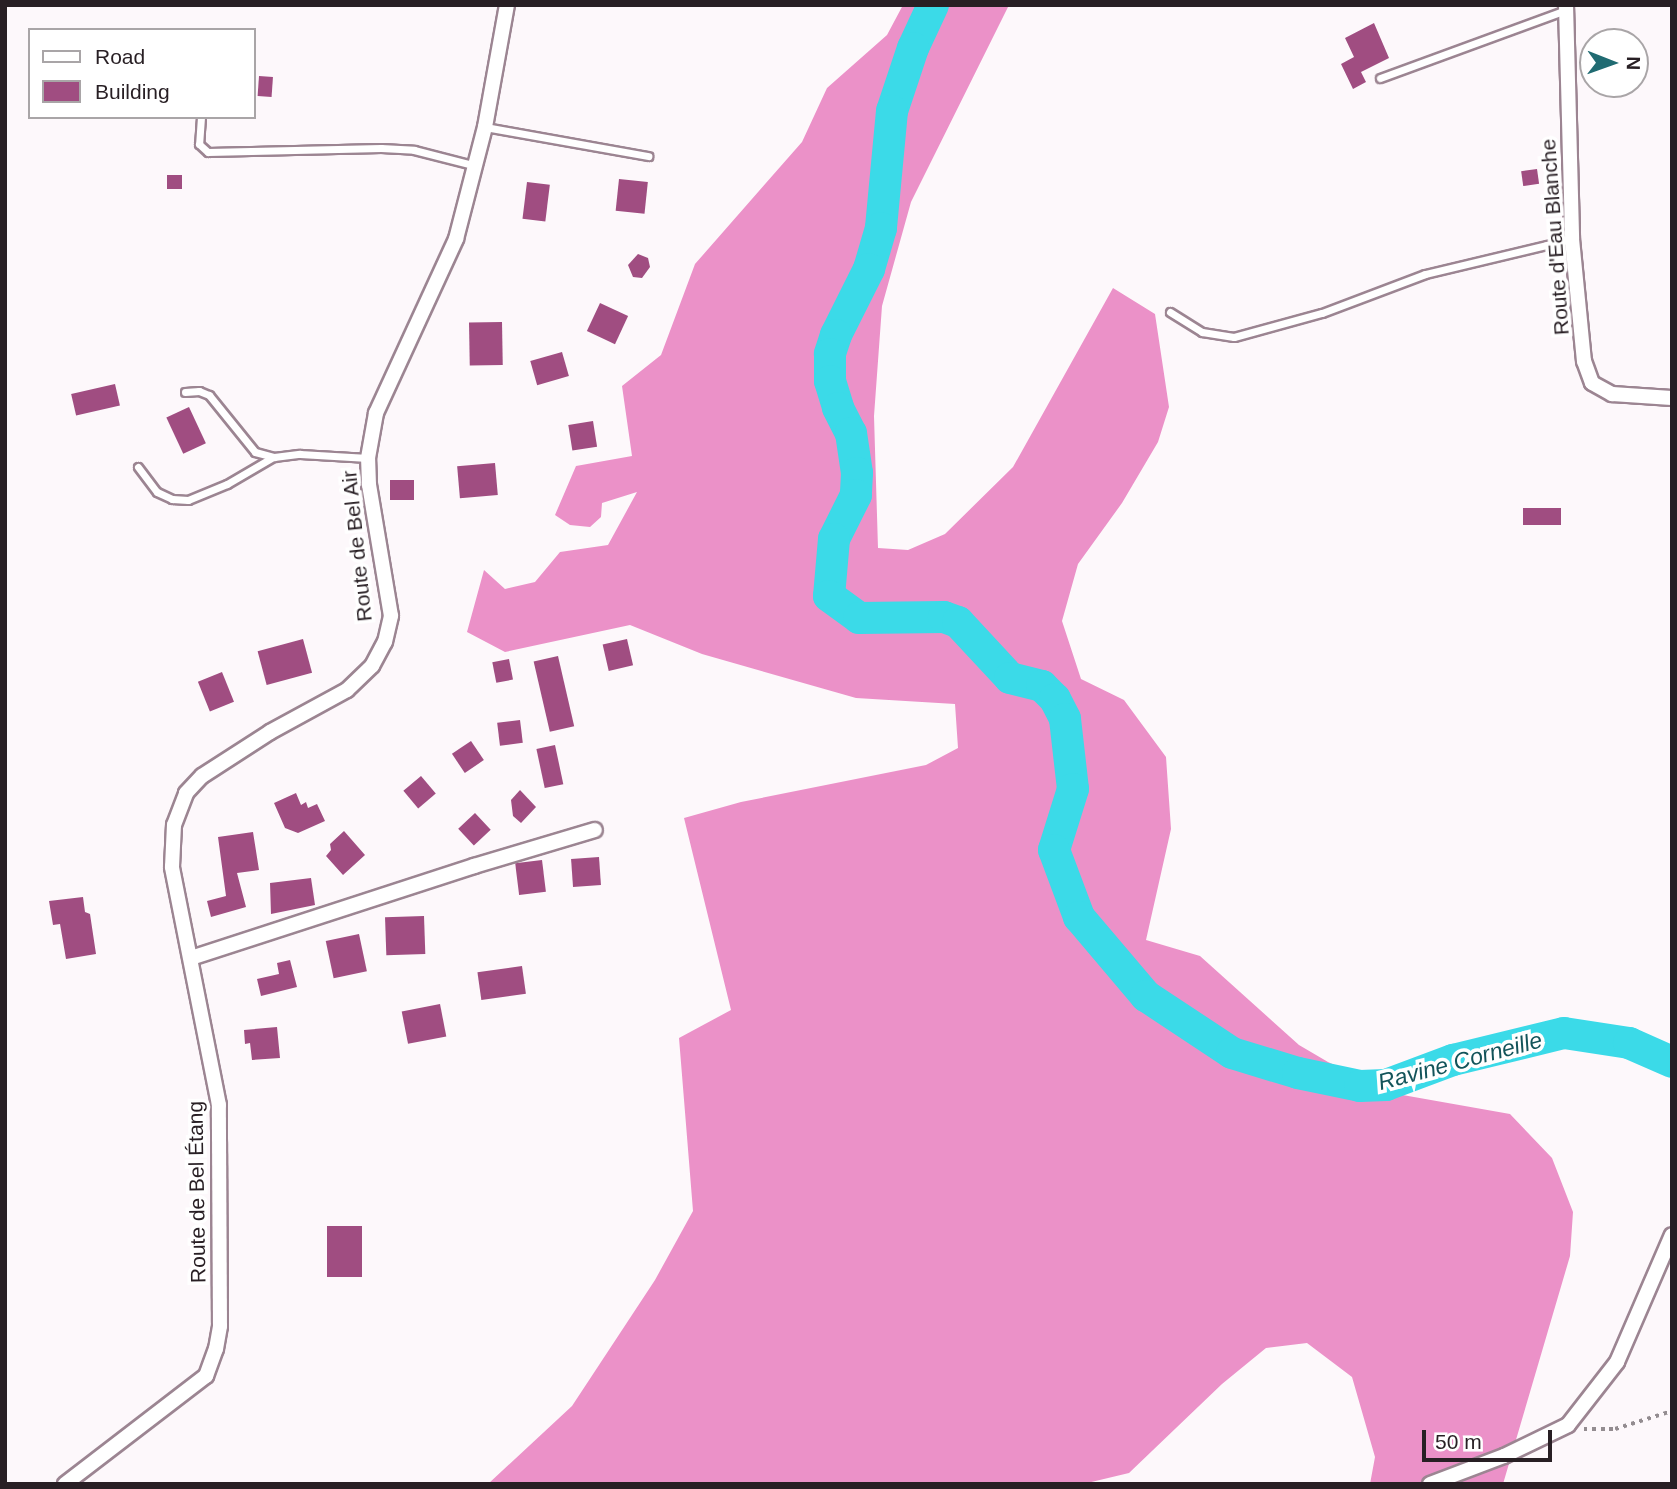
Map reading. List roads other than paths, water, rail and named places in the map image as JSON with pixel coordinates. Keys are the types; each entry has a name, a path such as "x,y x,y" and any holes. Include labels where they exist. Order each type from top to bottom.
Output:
{"street":[{"name":"Route de Bel Air","path":"186,793 202,776 270,732 347,690 372,666 385,642 391,616 369,485 368,458 376,413 456,239 485,127 507,5"},
{"name":"Route d'Eau Blanche","path":"1566,8 1572,239 1584,361 1592,383 1612,394 1672,398"},
{"name":"Route de Bel Étang","path":"65,1484 206,1376 216,1349 220,1325 219,1105 172,867 174,825 186,793"},
{"path":"191,958 474,866 595,830"},
{"path":"1430,1484 1504,1456 1571,1420 1618,1362 1672,1235"}],"lane":[{"path":"1380,78 1566,8"},
{"path":"201,119 199,144 208,152 381,148 414,150 473,165"},
{"path":"485,127 648,156"},
{"path":"1170,312 1202,332 1234,337 1322,313 1425,274 1572,239"},
{"path":"185,392 199,391 209,395 248,447 255,452 274,457 300,454 368,458"},
{"path":"138,467 158,492 172,499 187,500 226,484 274,457"}],"waterway":[{"name":"Ravine Corneille","path":"933,5 913,48 892,111 881,228 869,269 836,335 830,354 830,381 838,408 851,433 857,473 856,495 834,539 829,596 859,618 944,617 958,622 1010,678 1042,686 1055,699 1065,719 1073,789 1054,850 1079,917 1146,996 1232,1053 1298,1073 1360,1086 1386,1085 1453,1060 1564,1033 1629,1043 1672,1062"}]}
